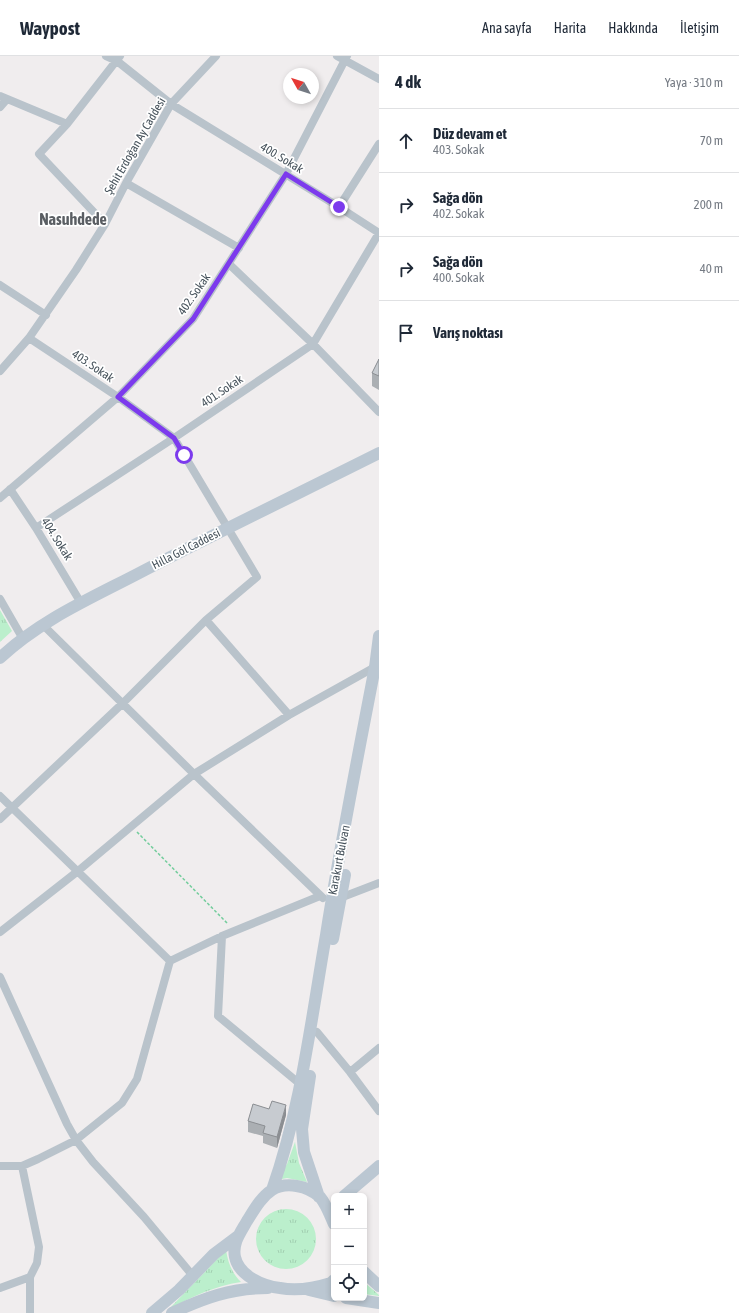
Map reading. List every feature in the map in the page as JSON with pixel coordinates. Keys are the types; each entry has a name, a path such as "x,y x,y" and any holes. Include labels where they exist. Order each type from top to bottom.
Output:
{"main road":[{"name":"Hılla Göl Caddesi","path":"0,658 22,639 81,603 227,528 379,453"},
{"name":"Karakurt Bulvarı","path":"331,1207 320,1197 304,1152 302,1129 336,900 379,636"},
{"name":"Karakurt Bulvarı","path":"272,1190 287,1147 379,685"},
{"path":"348,1193 379,1166"},
{"path":"280,1288 254,1280 240,1268 235,1258 234,1246 238,1236 261,1199 272,1190 287,1185 297,1186 320,1197"},
{"path":"152,1313 193,1276 214,1254 238,1236"},
{"path":"367,1275 379,1286"},
{"path":"172,1313 205,1299 249,1288 302,1288 331,1283"},
{"path":"302,1288 331,1295"},
{"path":"366,1301 379,1303"}],"street":[{"name":"400. Sokak","path":"106,56 118,59 171,104 379,233"},
{"name":"Şehit Erdoğan Ay Caddesi","path":"0,371 29,338 76,270 105,224 126,183 171,104 216,56"},
{"path":"337,56 346,58 379,79"},
{"name":"402. Sokak","path":"0,498 118,397 193,319 286,174 346,58"},
{"path":"105,224 39,154 67,124 118,59"},
{"path":"0,107 4,98 67,124"},
{"path":"339,207 379,144"},
{"path":"126,183 239,248"},
{"name":"401. Sokak","path":"36,528 174,438 313,344 379,233"},
{"path":"229,264 313,344 379,412"},
{"path":"0,285 46,315"},
{"name":"403. Sokak","path":"29,338 118,397 174,438 257,577 206,620"},
{"name":"404. Sokak","path":"10,489 36,528 81,603"},
{"path":"0,599 22,639"},
{"path":"0,819 123,703 206,620 288,715"},
{"path":"43,626 320,896 336,900 379,883"},
{"path":"0,932 78,871 194,774 288,715 375,667"},
{"path":"0,796 170,961"},
{"path":"1,1165 22,1166 76,1140 122,1103 137,1079 170,961 234,930 320,896"},
{"path":"222,936 218,1016 300,1084"},
{"path":"0,976 3,990 76,1140 93,1162 144,1217 193,1276"},
{"path":"317,1032 350,1072 379,1111"},
{"path":"350,1072 379,1048"},
{"path":"22,1166 39,1247 37,1263 30,1278 30,1313"},
{"path":"0,1288 30,1278"}],"path":[{"path":"131,826 234,930"}],"green space":[{"path":"0,610 12,631 0,642"},
{"path":"295,1142 299,1163 307,1182 287,1178 277,1180 287,1164"},
{"path":"280,1209 292,1209 303,1214 311,1222 316,1233 314,1251 303,1264 292,1269 280,1269 269,1264 261,1256 256,1245 256,1233 261,1222 269,1214"},
{"path":"226,1250 231,1268 241,1282 212,1289 169,1309"},
{"path":"367,1285 379,1295 367,1294"}],"building":[{"path":"379,359 379,376 372,373"},
{"path":"272,1101 286,1105 277,1137 263,1133 265,1126 248,1121 253,1104 269,1109"}],"district":[{"name":"Nasuhdede","path":"73,219"}],"route":[{"path":"184,455 174,438 118,397 193,319 286,174 339,207"}]}
